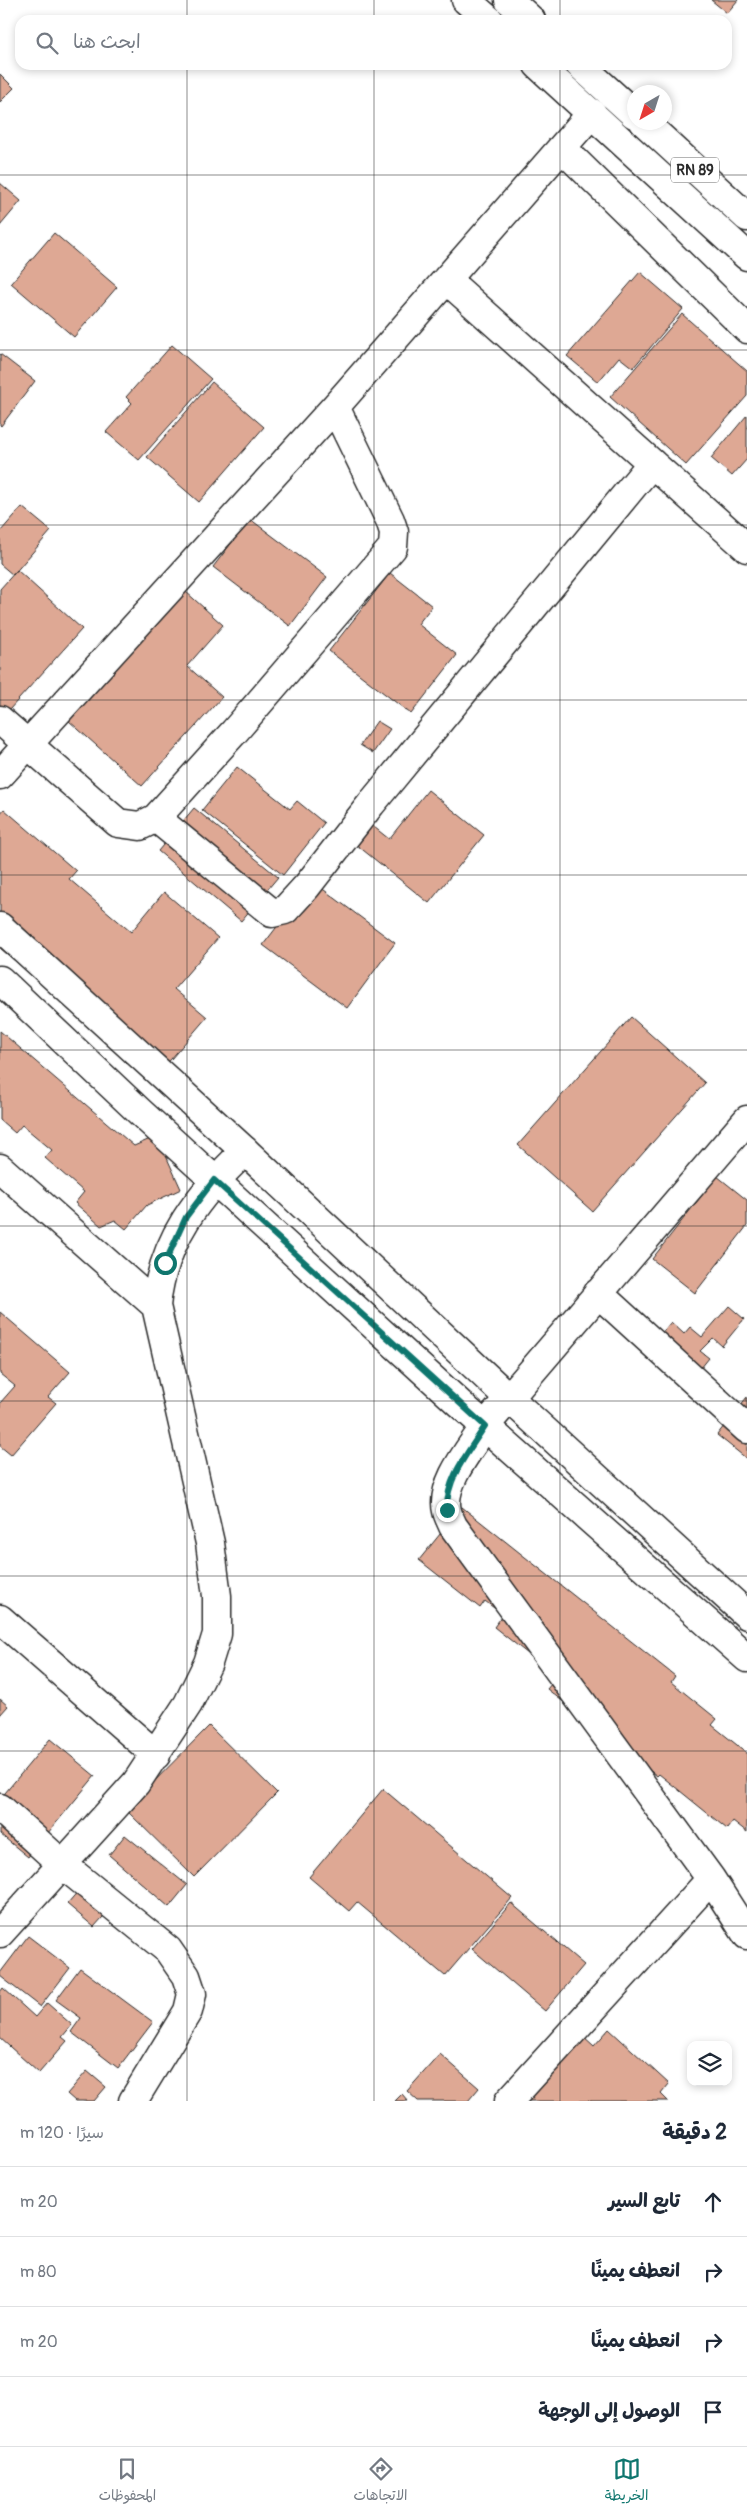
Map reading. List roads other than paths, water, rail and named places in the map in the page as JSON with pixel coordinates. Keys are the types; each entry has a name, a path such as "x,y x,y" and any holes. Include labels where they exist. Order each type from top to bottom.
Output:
{"street":[{"path":"466,0 482,15"},
{"path":"509,0 526,15"},
{"path":"544,70 747,256"},
{"path":"586,70 627,108"},
{"path":"0,775 335,408 448,281 592,113"},
{"name":"RN 89","path":"653,130 747,217"},
{"path":"562,148 747,329"},
{"path":"448,281 747,548"},
{"path":"0,720 118,823 140,826 156,818 234,732 393,546 394,532 390,520 335,408"},
{"path":"156,818 272,913 286,910 652,463"},
{"path":"0,927 245,1151 509,1398 747,1615"},
{"path":"0,980 214,1180 485,1426 747,1658"},
{"path":"746,1124 485,1426 454,1473 447,1496 447,1510 453,1526 711,1879 747,1935"},
{"path":"0,1932 136,1783 188,1704 208,1663 217,1634 217,1596 210,1542 156,1306 157,1287 165,1263 186,1217 214,1180 245,1151"},
{"path":"0,1168 156,1306"},
{"path":"598,1293 747,1429"},
{"path":"0,1619 156,1755"},
{"path":"0,1808 63,1865 168,1950 186,1976 192,1994 188,2011 133,2101"},
{"path":"510,2101 711,1879"}]}
